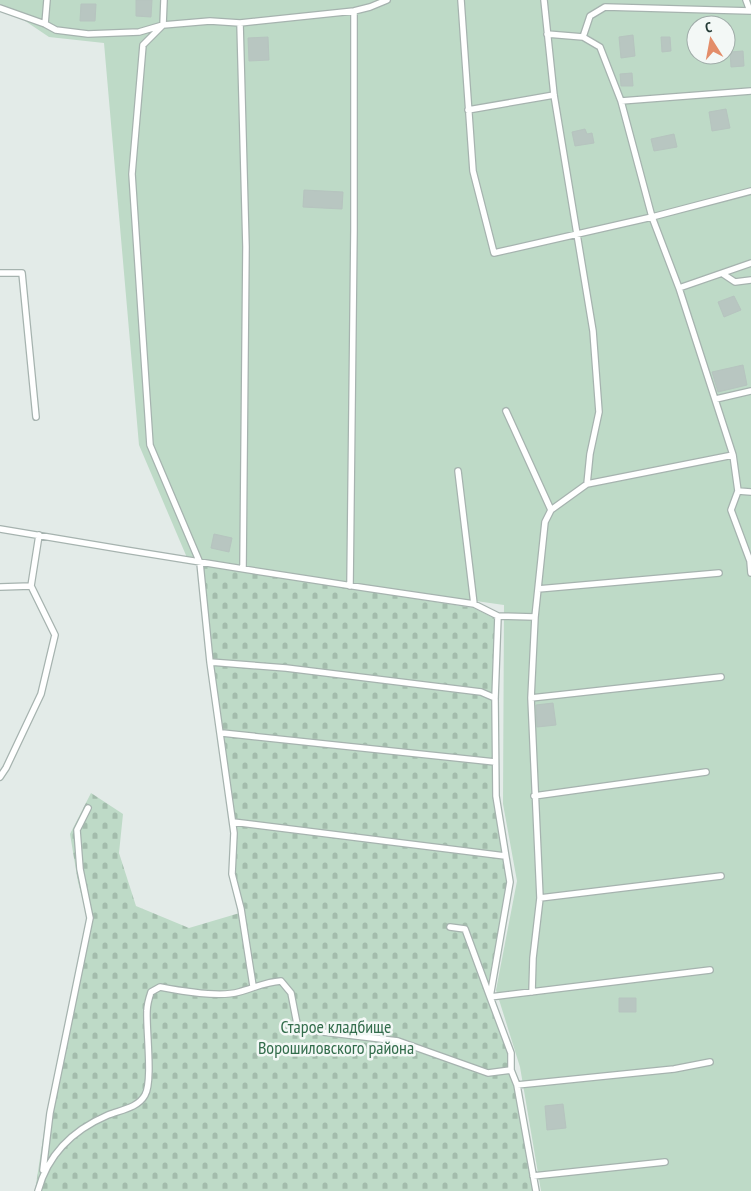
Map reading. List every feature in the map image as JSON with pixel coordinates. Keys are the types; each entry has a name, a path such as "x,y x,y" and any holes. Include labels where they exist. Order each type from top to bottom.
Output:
{"lane":[{"path":"45,24 47,0"},
{"path":"164,0 163,25 143,45 132,174 150,446 200,564 210,662 222,733 233,822 232,874 254,986"},
{"path":"0,8 45,24 56,30 88,34 139,32 163,25 210,21 240,23 354,10 370,7 387,0"},
{"path":"461,0 473,171 494,253 652,217 751,191"},
{"path":"544,0 554,95 593,331 599,412 590,454 587,484"},
{"path":"584,37 590,16 605,7 751,11 746,0"},
{"path":"350,586 354,230 354,10"},
{"path":"240,23 246,248 243,568"},
{"path":"547,34 584,37 600,47 621,100 652,217 679,288 733,455 738,491 731,510 750,560 751,573"},
{"path":"621,100 751,91"},
{"path":"468,110 554,95"},
{"path":"679,288 751,263"},
{"path":"0,274 22,273 36,417"},
{"path":"723,274 734,282 751,280"},
{"path":"716,399 751,391"},
{"path":"506,411 552,510"},
{"path":"532,992 533,958 540,898 531,698 535,617 545,522 552,510 587,484 733,455"},
{"path":"458,471 474,604"},
{"path":"738,491 751,492"},
{"path":"0,529 200,564 243,568 474,604 498,616 535,617"},
{"path":"0,777 41,694 55,636 31,586 39,535"},
{"path":"538,589 719,573"},
{"path":"0,587 31,586"},
{"path":"490,997 510,882 496,796 495,698 498,616"},
{"path":"210,662 286,668 481,692 495,698"},
{"path":"531,698 721,677"},
{"path":"222,733 495,762"},
{"path":"534,796 706,772"},
{"path":"38,1191 43,1170 50,1113 90,918 80,868 77,830 88,808"},
{"path":"233,822 506,856"},
{"path":"540,898 721,876"},
{"path":"450,927 464,929 511,1053 511,1070 517,1085 536,1191"},
{"path":"490,997 710,970"},
{"path":"43,1170 59,1148 84,1127 134,1106 145,1096 148,1084 147,1008 151,992 160,987 187,993 238,993 266,982 281,981 291,993 298,1029 398,1041 488,1073 511,1070"},
{"path":"517,1085 674,1069 710,1062"},
{"path":"533,1176 665,1162"}],"green space":[{"path":"0,0 751,0 751,1191 541,1191 520,1067 496,990 517,881 503,804 504,605 188,560 139,445 104,43 49,37 0,4"},
{"name":"Старое кладбище Ворошиловского района","path":"202,565 474,608 494,618 494,798 508,880 486,996 509,1054 536,1191 35,1191 47,1112 87,916 78,882 70,834 91,793 123,814 119,853 136,906 189,928 243,912 234,874 236,835 224,735 212,664"}],"building":[{"path":"136,0 152,0 151,17 136,16"},
{"path":"81,4 96,4 95,21 80,21"},
{"path":"633,35 635,56 621,58 619,37"},
{"path":"268,37 269,60 249,61 248,38"},
{"path":"661,37 670,37 671,51 662,52"},
{"path":"743,51 744,66 731,67 731,65 736,65 736,52"},
{"path":"632,73 633,86 621,86 620,74"},
{"path":"726,109 730,128 712,131 709,112"},
{"path":"585,129 587,134 592,133 594,143 575,146 572,132"},
{"path":"674,134 677,147 654,151 651,139"},
{"path":"304,190 343,192 342,209 303,207"},
{"path":"734,296 741,310 724,317 718,302"},
{"path":"743,365 747,385 718,392 712,372"},
{"path":"214,534 232,538 229,552 211,548"},
{"path":"553,703 556,725 537,727 536,705"},
{"path":"619,998 636,998 636,1012 619,1012"},
{"path":"563,1104 566,1128 547,1130 545,1106"}]}
